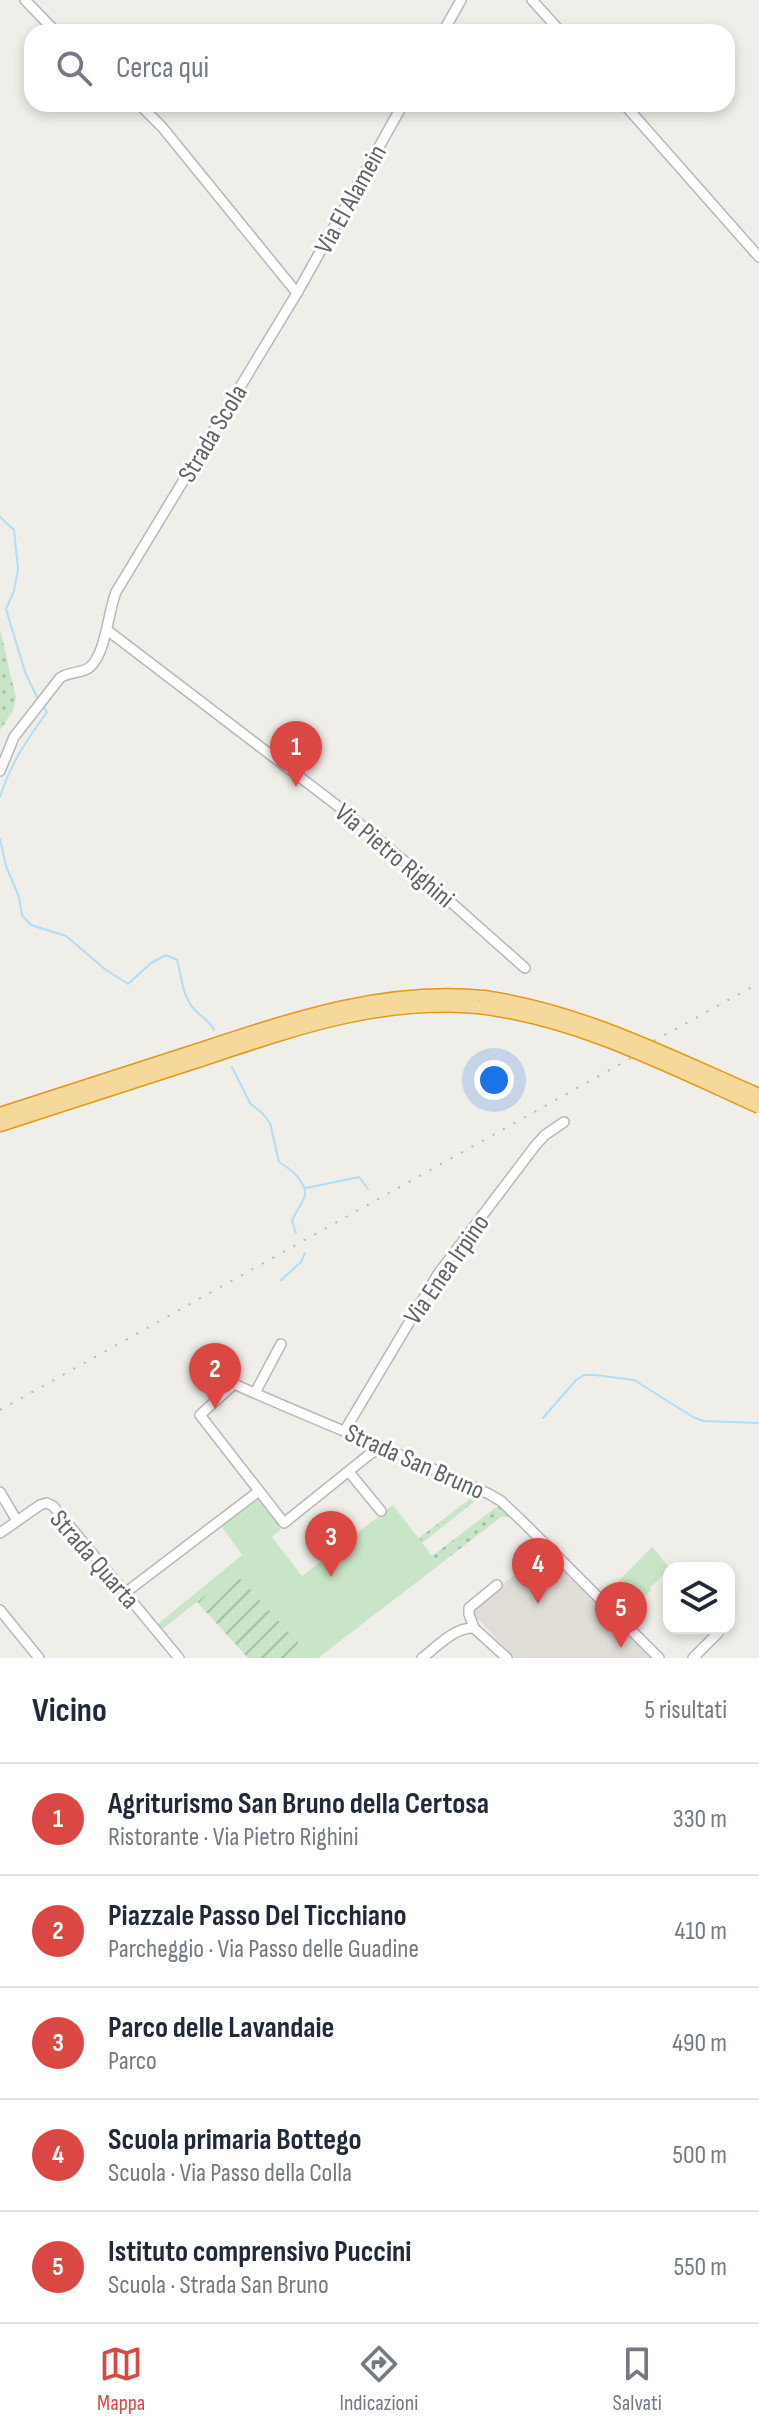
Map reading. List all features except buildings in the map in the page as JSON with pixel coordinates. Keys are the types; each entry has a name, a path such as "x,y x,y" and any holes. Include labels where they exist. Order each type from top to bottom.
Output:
{"highway":[{"path":"0,1114 330,1009 403,996 433,995 543,1008 586,1021 759,1095"},
{"path":"0,1125 341,1017 412,1006 481,1002 583,1031 759,1107"}],"street":[{"path":"25,0 48,24"},
{"path":"448,24 461,0"},
{"path":"532,0 554,24"},
{"path":"147,112 297,293"},
{"name":"Via El Alamein","path":"297,293 399,112"},
{"path":"631,112 759,257"},
{"name":"Strada Scola","path":"0,771 14,737 38,705 67,673 92,666 107,630 108,613 116,592 297,293"},
{"name":"Via Pietro Righini","path":"107,630 343,810 525,968"},
{"name":"Via Enea Irpino","path":"345,1430 438,1274 535,1146 564,1122"},
{"path":"255,1393 281,1344"},
{"name":"Strada San Bruno","path":"259,1491 200,1415 234,1384 384,1446 501,1501 659,1658"},
{"path":"125,1593 259,1491 284,1523 384,1446"},
{"path":"349,1472 381,1511"},
{"path":"0,1492 17,1521"},
{"name":"Strada Quarta","path":"0,1533 42,1504 51,1505 179,1658"},
{"path":"497,1585 469,1608 469,1614 474,1628 507,1658"},
{"path":"0,1610 39,1658"},
{"path":"422,1658 459,1631 474,1628"},
{"path":"693,1658 717,1634"}],"shaded area":[{"path":"546,1550 653,1658 515,1658 472,1613 475,1606"}],"green space":[{"path":"0,629 16,698 13,711 0,730"},
{"path":"476,1494 480,1497 422,1543 419,1538"},
{"path":"256,1496 281,1529 272,1537 302,1576 393,1505 439,1565 318,1658 287,1658 299,1645 234,1572 163,1629 158,1624 242,1555 220,1524"},
{"path":"499,1505 510,1516 501,1517 439,1565 432,1556"},
{"path":"652,1547 665,1562 663,1575 640,1601 643,1606 629,1620 604,1596"},
{"path":"234,1572 300,1645 287,1658 248,1658 197,1602"}],"waterway":[{"path":"0,517 14,530 18,569 14,591 6,609 25,672 38,699"},
{"path":"0,797 14,763 47,712 42,705"},
{"path":"0,839 22,915 31,925 66,936 128,984 151,963 166,955 177,960 187,999 214,1030"},
{"path":"232,1067 250,1103 270,1123 279,1162 295,1174 304,1188 304,1198 292,1221 296,1233"},
{"path":"306,1188 359,1177 368,1189"},
{"path":"281,1280 301,1262 305,1253"},
{"path":"543,1418 576,1380 584,1375 595,1375 634,1380 703,1421 759,1423"}],"railway":[{"path":"654,1041 759,983"},
{"path":"0,1410 631,1058"}],"place":[{"name":"Agriturismo San Bruno della Certosa","path":"296,787"},
{"name":"Piazzale Passo Del Ticchiano","path":"215,1409"},
{"name":"Parco delle Lavandaie","path":"331,1577"},
{"name":"Scuola primaria Bottego","path":"538,1604"},
{"name":"Istituto comprensivo Puccini","path":"621,1648"}]}
